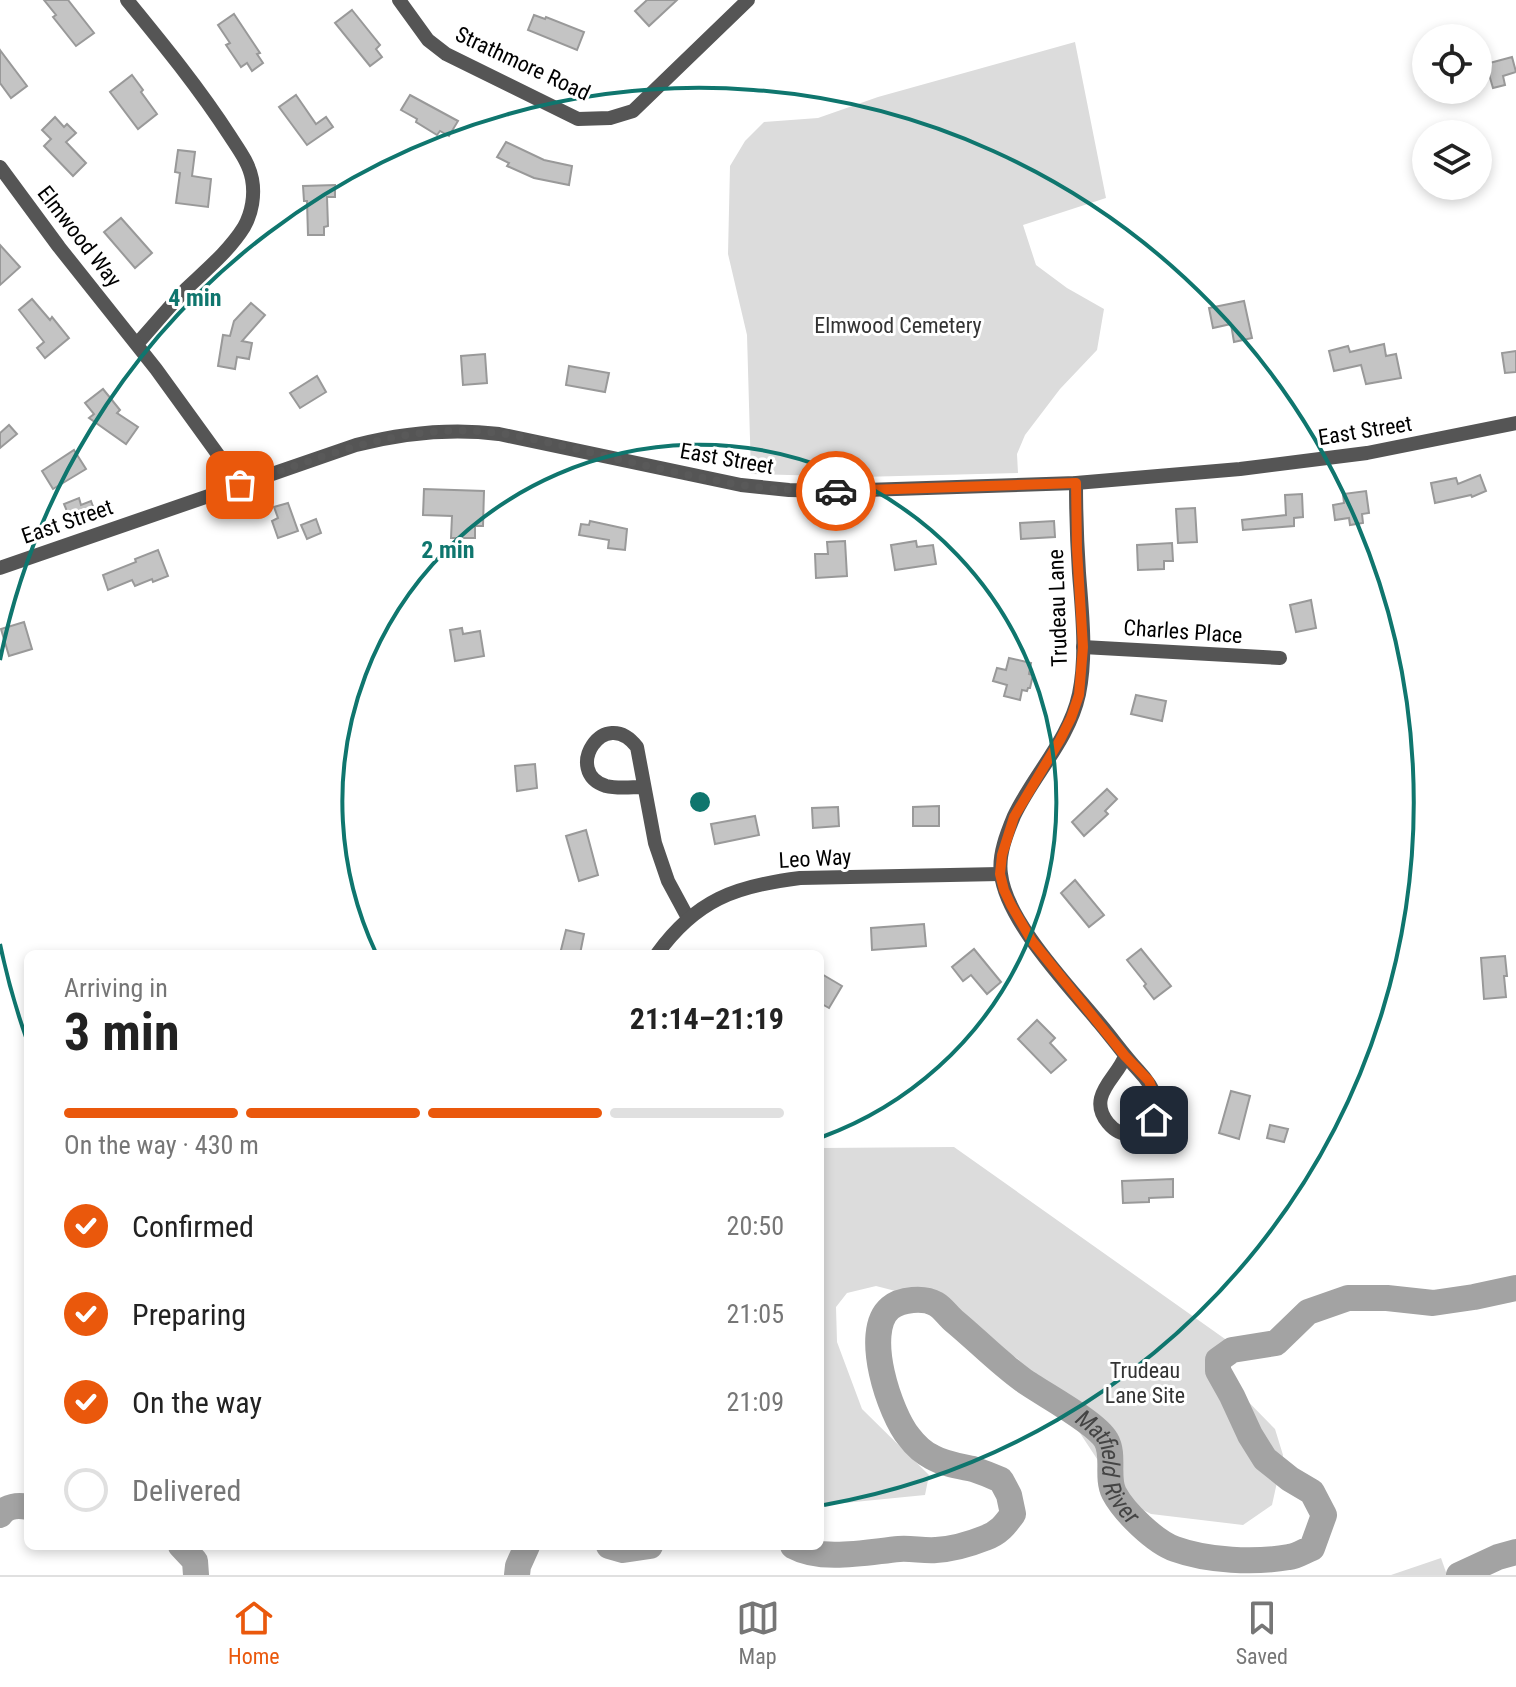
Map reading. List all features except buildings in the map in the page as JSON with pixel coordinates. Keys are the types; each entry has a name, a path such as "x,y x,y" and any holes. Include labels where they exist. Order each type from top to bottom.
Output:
{"street":[{"path":"127,0 217,116 247,164 253,190 249,216 235,239 137,344"},
{"name":"Strathmore Road","path":"399,0 428,40 446,54 578,119 610,118 633,111 748,0"},
{"name":"Elmwood Way","path":"0,167 137,344 240,485"},
{"name":"East Street","path":"0,568 356,445 408,435 477,431 516,436 700,477 771,489 868,491 1076,483 1240,469 1393,449 1516,423"},
{"name":"Trudeau Lane","path":"1000,874 1002,855 1014,817 1071,718 1079,695 1083,647 1076,483"},
{"name":"Charles Place","path":"1083,647 1280,658"},
{"path":"644,787 605,785 593,777 587,757 596,739 608,734 621,734 632,741 639,753 655,843 662,866 688,918"},
{"path":"1000,874 1011,905 1032,941 1149,1081 1158,1105 1157,1112 1150,1126 1132,1135 1110,1125 1101,1111 1104,1090 1125,1056"},
{"name":"Leo Way","path":"660,950 688,918 721,896 740,889 800,878 1000,874"}],"green space":[{"name":"Elmwood Cemetery","path":"1075,42 1106,198 1023,225 1036,265 1067,288 1104,309 1097,350 1060,389 1025,435 1017,454 1018,473 860,477 751,474 747,335 728,254 730,166 745,141 764,122 818,118 878,97"},
{"name":"Trudeau Lane Site","path":"954,1147 1242,1351 1228,1364 1227,1380 1275,1429 1283,1455 1272,1505 1243,1525 1151,1514 1124,1500 1076,1427 1018,1359 923,1298 876,1286 847,1293 836,1307 837,1342 862,1409 929,1475 925,1495 824,1503 824,1148"},
{"path":"1441,1558 1447,1575 1391,1575"}],"waterway":[{"name":"Matfield River","path":"803,1550 831,1555 899,1549 949,1549 990,1536 1013,1514 1009,1495 1001,1480 932,1457 914,1443 902,1426 887,1392 878,1335 882,1319 890,1308 900,1303 919,1300 936,1304 1014,1373 1100,1433 1109,1446 1114,1493 1132,1517 1158,1540 1175,1549 1202,1556 1261,1560 1292,1556 1312,1548 1324,1515 1312,1492 1265,1459 1218,1371 1218,1360 1232,1350 1276,1343 1308,1312 1348,1298 1433,1303 1516,1288"},
{"name":"Matfield River","path":"0,1515 12,1507 24,1506"},
{"name":"Matfield River","path":"185,1550 195,1561 196,1575"},
{"name":"Matfield River","path":"517,1575 525,1550"},
{"path":"1459,1575 1516,1552"}],"way so far":[{"path":"240,485 377,440 477,431 535,440 741,485 836,491"}],"route":[{"path":"836,491 1076,483 1083,647 1079,695 1060,740 1014,817 1002,855 1000,874 1011,905 1032,941 1149,1081 1158,1105 1154,1120"}]}
